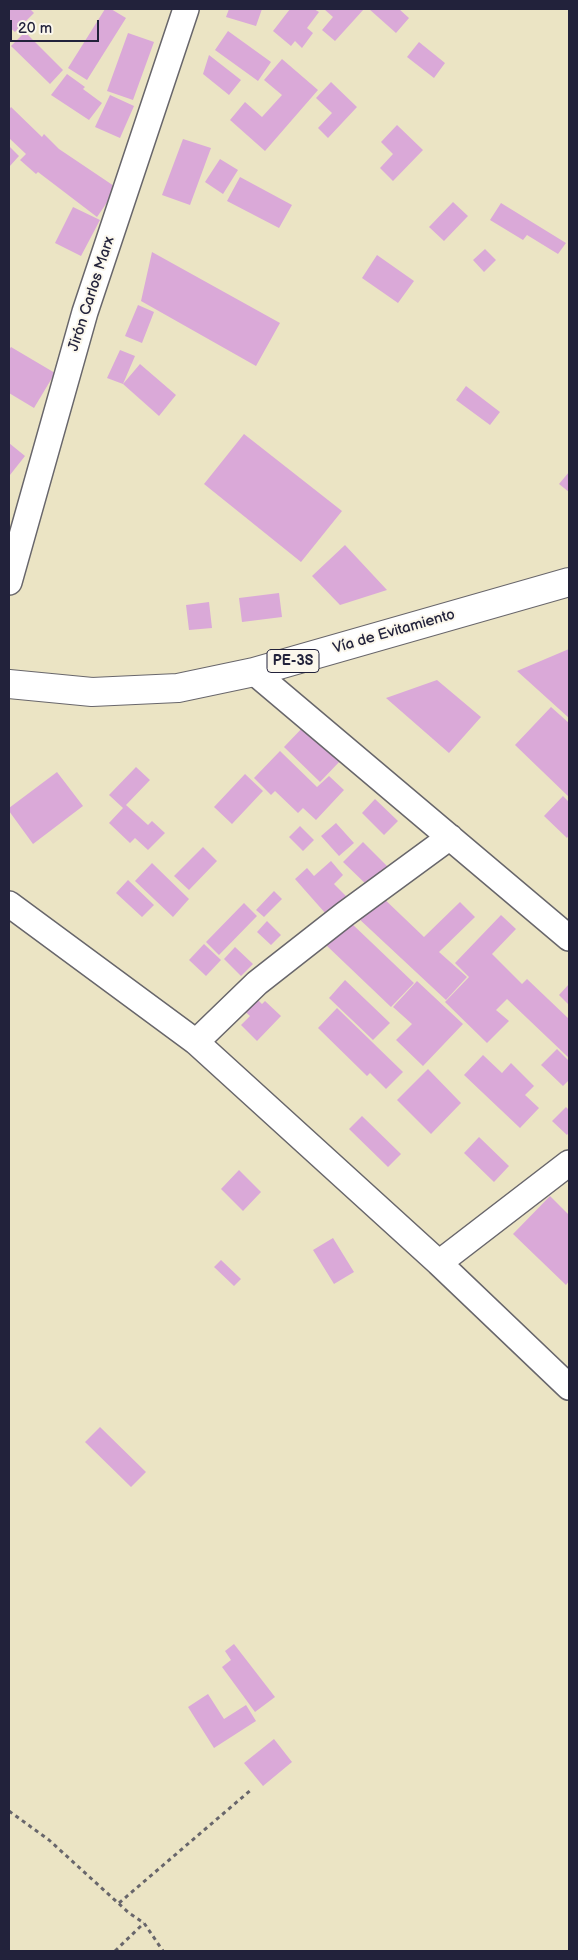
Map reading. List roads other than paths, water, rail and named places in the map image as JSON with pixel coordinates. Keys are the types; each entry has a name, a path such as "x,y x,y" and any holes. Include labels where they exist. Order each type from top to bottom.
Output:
{"highway":[{"name":"Vía de Evitamiento","path":"9,684 92,692 178,688 254,672 568,583"}],"street":[{"name":"Jirón Carlos Marx","path":"9,582 85,312 186,9"},
{"path":"254,672 569,938"},
{"path":"196,1042 257,983 345,914 450,838"},
{"path":"9,904 196,1042 439,1263 569,1387"},
{"path":"439,1263 569,1163"}]}
